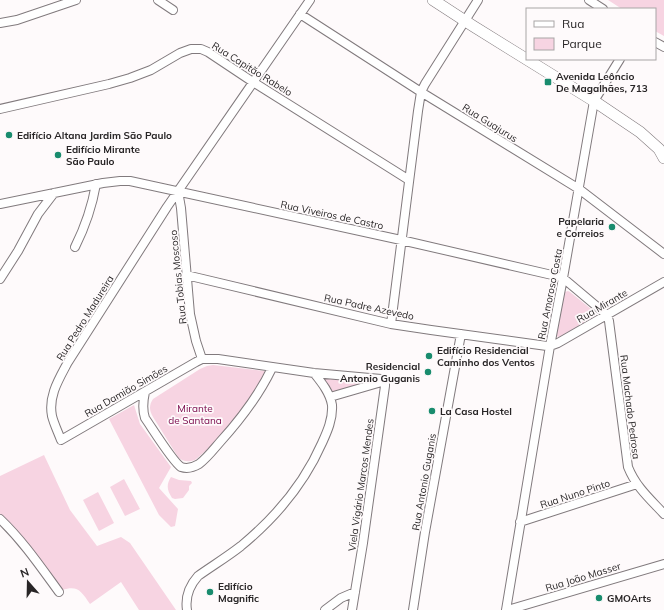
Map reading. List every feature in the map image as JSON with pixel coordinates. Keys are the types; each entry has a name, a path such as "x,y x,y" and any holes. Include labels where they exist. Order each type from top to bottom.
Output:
{"main road":[{"path":"433,0 526,59"},
{"path":"528,60 594,101 640,132 659,150 664,158"}],"street":[{"path":"0,23 17,20 76,0"},
{"path":"158,0 172,10"},
{"name":"Rua Pedro Madureira","path":"61,440 52,417 51,408 52,397 68,362 163,213 310,0"},
{"path":"391,324 421,92 430,74 478,0"},
{"path":"589,0 601,8"},
{"name":"Rua Guajurus","path":"300,14 421,92 579,189 664,254"},
{"name":"Rua Capitão Rabelo","path":"0,108 130,78 151,70 180,53 191,49 201,49 409,180"},
{"name":"Rua Amoroso Costa","path":"507,610 520,522 550,346 594,101 619,60"},
{"name":"Rua Viveiros de Castro","path":"0,204 111,181 130,181 401,240 563,278"},
{"path":"75,247 91,209 96,184"},
{"name":"Rua Tobias Moscoso","path":"178,191 192,320 196,341 202,359"},
{"path":"0,279 18,251 38,214 54,193"},
{"path":"163,213 171,209 181,208"},
{"name":"Rua Padre Azevedo","path":"186,275 391,324 550,346"},
{"path":"563,278 607,315"},
{"name":"Rua Mirante","path":"550,346 558,343 664,282"},
{"name":"Rua Machado Pedrosa","path":"607,315 628,467 637,484 664,514"},
{"name":"Rua Antonio Guganis","path":"414,610 425,532 461,334"},
{"path":"202,359 218,359 272,368 381,379 385,381"},
{"name":"Rua Damião Simões","path":"61,440 202,359"},
{"path":"145,392 143,410 145,418 174,460 186,468 193,467 210,453 229,432 257,394 272,368"},
{"path":"187,610 187,596 193,582 198,576 242,545 262,528 295,490 319,451 329,428 332,406 330,397 314,373"},
{"path":"330,397 385,381"},
{"name":"Viela Vigário Marcos Mendes","path":"352,610 363,543 385,381"},
{"name":"Rua Nuno Pinto","path":"520,522 637,484"},
{"path":"0,519 24,544 59,592"},
{"name":"Rua João Masser","path":"507,610 664,564"},
{"path":"325,610 341,598 355,592"}],"green space":[{"path":"608,0 664,0 664,36 656,32 656,8 620,8"},
{"path":"568,291 596,313 596,316 559,337 556,336 564,294"},
{"name":"Mirante de Santana","path":"213,365 264,371 266,375 224,435 195,460 184,461 178,457 153,417 150,410 151,403 153,399 200,369"},
{"path":"319,376 372,382 330,393"},
{"path":"134,405 140,424 171,467 159,488 178,509 175,526 171,527 159,515 109,419"},
{"path":"44,455 70,510 97,546 121,537 130,543 176,610 139,610 121,582 90,604 79,590 72,588 62,590 0,516 0,476"},
{"path":"171,477 179,480 191,481 192,483 189,486 189,490 183,498 175,499 170,495 168,483"},
{"path":"124,479 140,509 125,516 110,487"},
{"path":"98,492 114,523 99,531 83,500"}],"place":[{"name":"Avenida Leôncio De Magalhães, 713","path":"548,82"},
{"name":"Edifício Altana Jardim São Paulo","path":"9,135"},
{"name":"Edifício Mirante São Paulo","path":"58,155"},
{"name":"Papelaria e Correios","path":"612,227"},
{"name":"Edifício Residencial Caminho dos Ventos","path":"429,356"},
{"name":"Residencial Antonio Guganis","path":"428,372"},
{"name":"La Casa Hostel","path":"432,411"},
{"name":"Edifício Magnific","path":"210,592"},
{"name":"GMOArts","path":"599,598"}]}
